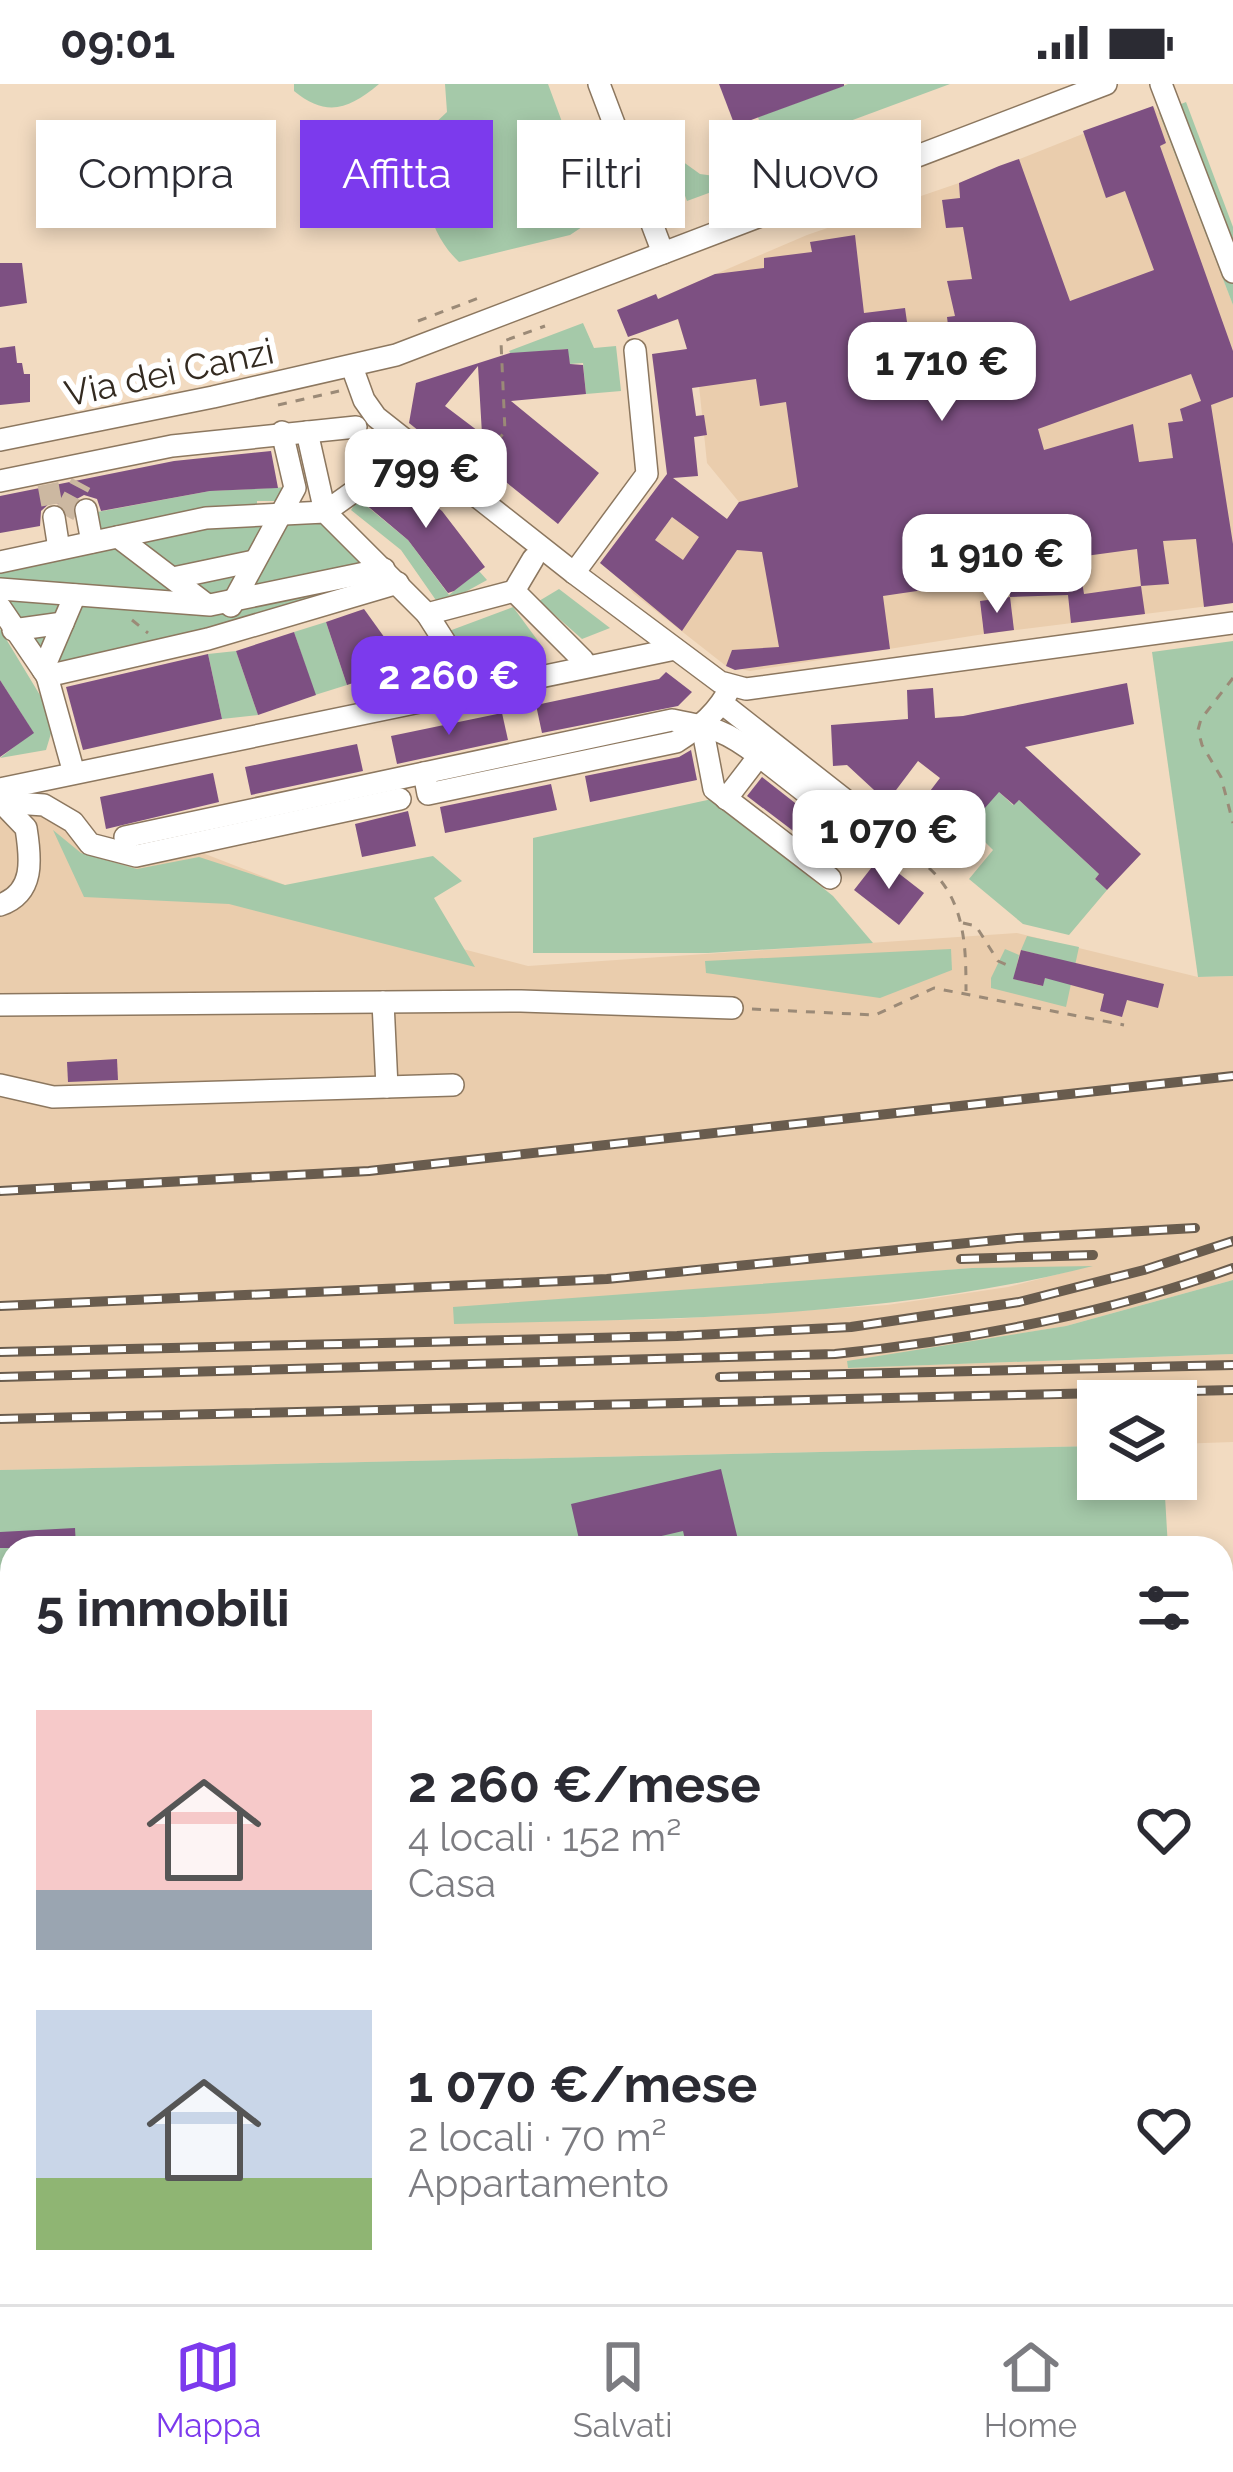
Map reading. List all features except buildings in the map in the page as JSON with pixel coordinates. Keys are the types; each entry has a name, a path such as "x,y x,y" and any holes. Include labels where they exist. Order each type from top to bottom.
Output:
{"street":[{"path":"599,84 663,254"},
{"name":"Via dei Canzi","path":"0,440 352,367 411,350 1106,84"},
{"path":"1162,84 1233,272"},
{"path":"574,573 647,474 634,350"},
{"path":"352,367 376,417 675,649 914,854"},
{"path":"0,481 47,479 172,446 356,427"},
{"path":"208,639 236,599 295,488 282,432"},
{"path":"307,432 326,512 427,614 471,683"},
{"path":"64,524 92,542 206,518 326,512 360,487 386,449"},
{"path":"64,524 92,542"},
{"path":"0,562 64,524"},
{"path":"118,537 206,604"},
{"path":"427,614 514,591 533,559"},
{"path":"173,578 254,561"},
{"path":"0,589 206,604 391,576"},
{"path":"45,673 208,639 391,576"},
{"path":"514,591 583,660"},
{"path":"45,673 76,595"},
{"path":"0,607 45,673 72,766"},
{"path":"830,878 714,789 702,726 727,695 1233,622"},
{"path":"13,630 63,623"},
{"path":"0,789 675,649"},
{"path":"125,837 672,720 727,731 869,842"},
{"path":"726,799 759,756"},
{"path":"1,803 44,805 73,822 90,844 136,856 400,799"},
{"path":"0,905 23,890 29,876 26,828 1,803"},
{"path":"0,1005 521,1001 732,1008"},
{"path":"383,1002 387,1087"},
{"path":"0,1084 53,1097 453,1085"}],"path":[{"path":"418,321 484,296"},
{"path":"471,474 505,430 501,342 545,326"},
{"path":"103,596 166,649"},
{"path":"1233,678 1201,719 1198,730 1221,777 1233,823"},
{"path":"914,854 948,886 966,937 966,993"},
{"path":"961,922 976,926 998,961 1007,965"},
{"path":"732,1008 875,1015 934,988 1124,1025"},
{"path":"1233,1930 1233,1957"}],"shaded area":[{"path":"1153,106 1159,113 1233,305 1233,603 984,634 750,671 726,666 623,580 681,506 717,533 739,502 707,463 694,337 684,339 669,294 827,228 921,228 921,196"},
{"path":"21,811 39,814 67,828 85,849 195,850 424,939 528,966 1017,933 1198,977 1233,976 1233,1280 1066,1326 848,1362 849,1368 1233,1354 1233,1442 1197,1443 1197,1380 1077,1380 1077,1446 0,1470 0,817","holes":["1086,1267 1008,1287 887,1305 675,1319 454,1323 550,1302 972,1268"]}],"green space":[{"path":"294,84 379,84 348,104 327,107 294,91"},
{"path":"445,84 548,84 561,120 517,120 517,228 580,228 570,235 459,262 436,228 493,228 493,120 438,120 447,112"},
{"path":"848,84 950,84 853,120 758,117"},
{"path":"1186,102 1233,227 1233,305 1159,113"},
{"path":"685,163 709,175 709,193 687,201"},
{"path":"583,323 594,348 616,346 621,391 586,394 583,363 570,364 567,349 509,351"},
{"path":"292,487 277,501 257,501 257,509 101,535 92,513 210,491"},
{"path":"358,499 408,540 449,595 479,571 487,580 440,606 401,550 351,510"},
{"path":"325,512 398,583 47,676 0,607 0,562 206,518"},
{"path":"559,589 610,628 582,639 539,601"},
{"path":"513,607 544,649 472,658 449,631"},
{"path":"326,622 347,685 315,695 294,632"},
{"path":"0,629 55,720 46,750 0,758 33,732 0,680"},
{"path":"1233,641 1233,976 1198,977 1152,652"},
{"path":"236,651 258,715 222,719 208,654"},
{"path":"998,791 1013,805 1019,800 1099,874 1095,879 1107,890 1069,935 1023,924 969,879 993,850 969,826"},
{"path":"712,799 833,896 873,943 708,953 533,953 533,838"},
{"path":"53,830 81,853 137,869 199,857 285,885 433,856 462,881 434,898 475,967 229,904 84,897"},
{"path":"1027,936 1079,947 1066,1007 991,988 1005,949 1019,955 1014,979 1042,986 1045,978 1052,979 1057,959 1021,950"},
{"path":"951,949 952,970 880,998 706,973 705,961"},
{"path":"1093,1266 1014,1284 856,1306 696,1317 454,1324 453,1307 972,1268"},
{"path":"1233,1280 1233,1354 848,1368 847,1361 1066,1326"},
{"path":"1077,1446 1077,1500 1165,1500 1167,1536 0,1536 0,1470"}],"tunnel":[{"path":"64,515 81,483"},
{"path":"48,484 54,517"}],"railway":[{"path":"0,1191 369,1171 1233,1076"},
{"path":"0,1306 607,1279 1017,1238 1195,1228"},
{"path":"0,1352 677,1336 851,1327 1019,1302 1233,1241"},
{"path":"961,1259 1093,1255"},
{"path":"0,1377 835,1354 1037,1323 1136,1299 1233,1268"},
{"path":"720,1377 1233,1365"},
{"path":"0,1419 1233,1390"}]}
